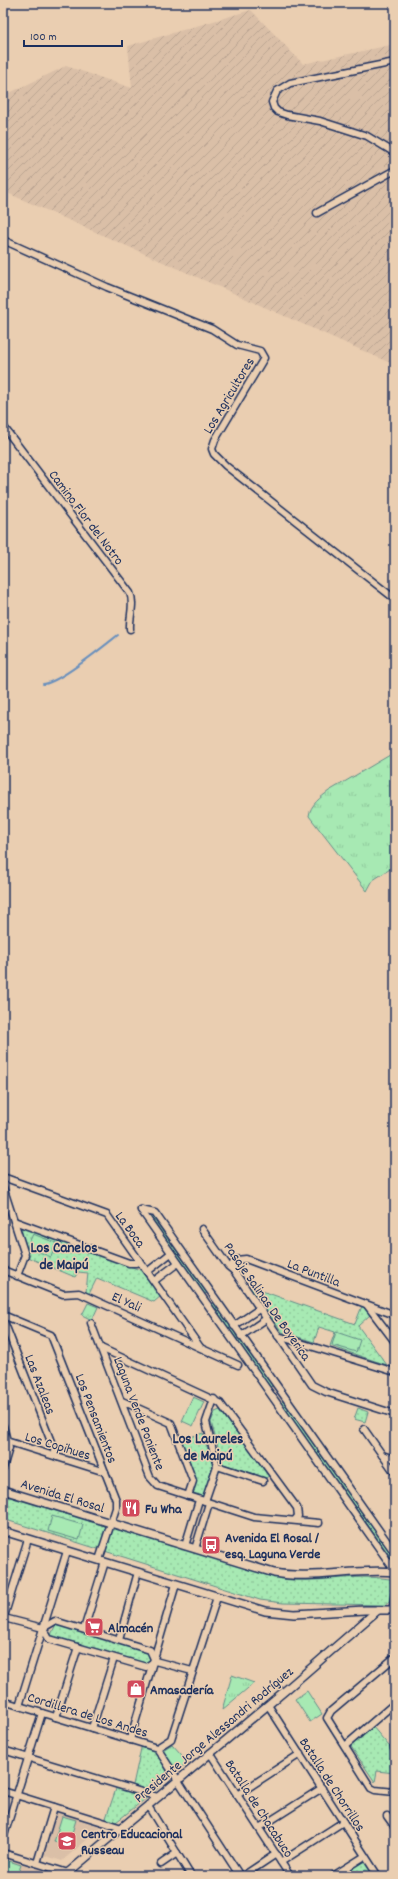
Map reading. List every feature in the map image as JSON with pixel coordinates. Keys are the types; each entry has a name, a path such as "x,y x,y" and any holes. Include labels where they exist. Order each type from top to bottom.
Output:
{"street":[{"path":"395,62 290,83 277,91 272,102 274,108 283,114 320,121 367,136 395,154"},
{"path":"317,213 395,170"},
{"name":"Los Agricultores","path":"3,240 107,287 212,329 237,345 260,351 264,358 215,440 212,449 214,454 226,466 395,599"},
{"name":"Camino Flor del Notro","path":"3,426 130,593 133,602 130,616 130,629"},
{"name":"La Boca","path":"3,1177 104,1212 154,1280 200,1347"},
{"path":"3,1187 25,1255 17,1276"},
{"path":"395,1554 155,1213 141,1210 395,1571"},
{"path":"14,1221 129,1263 136,1263 139,1260"},
{"name":"Pasaje Salinas De Boyerica","path":"202,1229 228,1266 234,1271 259,1309 315,1387 326,1392 395,1414"},
{"path":"147,1272 171,1253"},
{"name":"La Puntilla","path":"234,1271 232,1265 236,1260 246,1259 395,1314"},
{"path":"154,1280 178,1263"},
{"name":"El Yali","path":"3,1270 63,1294 79,1293 238,1365"},
{"path":"205,1301 213,1295"},
{"path":"367,1304 395,1342"},
{"path":"234,1326 259,1309"},
{"name":"Los Pensamientos","path":"3,1315 52,1335 116,1502 84,1629"},
{"name":"Las Azaleas","path":"3,1319 57,1457"},
{"path":"241,1336 266,1319"},
{"name":"Laguna Verde Poniente","path":"91,1323 102,1348 150,1477 158,1486 188,1496"},
{"path":"278,1336 395,1372"},
{"name":"Laguna Verde Poniente","path":"102,1348 214,1399 224,1407 297,1508 298,1516 295,1520"},
{"path":"273,1397 280,1392"},
{"path":"185,1546 218,1466 206,1422 214,1399"},
{"path":"122,1401 171,1423 193,1481 188,1496 254,1517 320,1523"},
{"path":"3,1426 8,1450 3,1468"},
{"path":"364,1429 395,1474"},
{"name":"Los Copihues","path":"6,1441 105,1472"},
{"path":"382,1455 395,1459"},
{"path":"218,1466 263,1481"},
{"name":"Avenida El Rosal","path":"3,1490 195,1549 283,1574 304,1575 395,1571"},
{"path":"195,1549 204,1501"},
{"path":"3,1531 265,1611 284,1614 303,1614 394,1610 395,1595"},
{"path":"28,1539 3,1619 43,1628 55,1621 84,1629 150,1650 155,1661"},
{"path":"19,1706 67,1550"},
{"path":"119,1640 138,1572"},
{"path":"130,1740 155,1661 176,1584"},
{"path":"157,1748 171,1739 217,1597"},
{"name":"Presidente Jorge Alessandri Rodríguez","path":"66,1874 268,1705 378,1610"},
{"path":"43,1628 49,1639 114,1658 146,1667 155,1661 192,1671"},
{"path":"56,1717 78,1647"},
{"path":"395,1657 328,1714 327,1718 371,1788 375,1790 395,1792"},
{"path":"92,1728 114,1658"},
{"name":"Cordillera de Los Andes","path":"3,1701 157,1748 241,1876"},
{"path":"345,1746 395,1703"},
{"name":"Batalla de Chorrillos","path":"268,1705 378,1876"},
{"path":"3,1839 42,1713"},
{"path":"3,1750 158,1797"},
{"name":"Batalla de Chacabuco","path":"210,1753 290,1876"},
{"path":"237,1795 300,1754"},
{"path":"259,1828 322,1788"},
{"path":"3,1791 122,1828"},
{"path":"148,1806 191,1876"},
{"path":"37,1863 54,1807"},
{"path":"387,1816 395,1827"},
{"path":"281,1862 343,1822"},
{"path":"3,1853 37,1863 66,1874 78,1876"},
{"path":"161,1864 176,1853"},
{"path":"241,1876 276,1854"},
{"path":"333,1876 365,1856"}],"shaded area":[{"path":"251,10 303,64 395,44 395,365 3,191 3,96 66,66 132,88 128,46"},
{"name":"Centro Educacional Russeau","path":"56,1812 102,1827 62,1861 43,1855"},
{"path":"3,1858 53,1873 50,1876 3,1876"}],"green space":[{"path":"395,752 395,866 373,880 367,891 309,816 311,808 329,791"},
{"path":"149,1216 152,1217 207,1293 204,1294"},
{"path":"25,1227 140,1270 161,1296 154,1302 97,1278 89,1294 86,1292 88,1273 78,1272 75,1277 27,1257 28,1253 20,1231 21,1228"},
{"path":"33,1234 56,1243 51,1257 27,1247"},
{"path":"248,1286 355,1324 362,1306 367,1308 371,1314 358,1326 387,1365 330,1346 335,1332 319,1327 314,1342 282,1332"},
{"path":"214,1302 273,1386 270,1387 212,1304"},
{"path":"88,1303 98,1307 92,1320 82,1315"},
{"path":"336,1332 360,1340 356,1352 332,1345"},
{"path":"193,1397 204,1402 193,1426 182,1421"},
{"path":"283,1401 395,1558 395,1563 281,1403"},
{"path":"358,1408 368,1412 365,1422 354,1419"},
{"path":"220,1410 269,1476 264,1479 258,1477 258,1475 223,1464 211,1422 215,1412"},
{"path":"203,1433 213,1466 203,1496 193,1493 196,1478 181,1440"},
{"path":"3,1495 281,1579 308,1580 376,1577 390,1579 393,1585 392,1597 385,1605 283,1603 260,1600 3,1519"},
{"path":"52,1516 83,1525 79,1540 48,1531"},
{"path":"56,1624 147,1652 150,1660 145,1663 51,1635"},
{"path":"232,1675 254,1683 222,1710"},
{"path":"307,1691 322,1714 310,1722 295,1699"},
{"path":"372,1726 395,1753 395,1773 377,1771 375,1782 350,1745"},
{"path":"142,1744 155,1748 169,1776 153,1793 133,1785"},
{"path":"172,1744 188,1762 178,1770 174,1769 163,1752 163,1750"},
{"path":"117,1786 149,1796 116,1822 106,1818"},
{"path":"62,1816 76,1820 68,1846 54,1842"},
{"path":"364,1858 376,1876 336,1876"},
{"path":"3,1859 21,1865 17,1876 3,1874"}],"waterway":[{"path":"43,684 59,678 70,671 118,635"}],"place":[{"name":"Fu Wha","path":"131,1508"},
{"name":"Avenida El Rosal / esq. Laguna Verde","path":"211,1545"},
{"name":"Almacén","path":"94,1627"},
{"name":"Amasadería","path":"136,1689"},
{"name":"Centro Educacional Russeau","path":"67,1841"}],"district":[{"name":"Los Canelos de Maipú","path":"64,1256"},
{"name":"Los Laureles de Maipú","path":"208,1446"}]}
